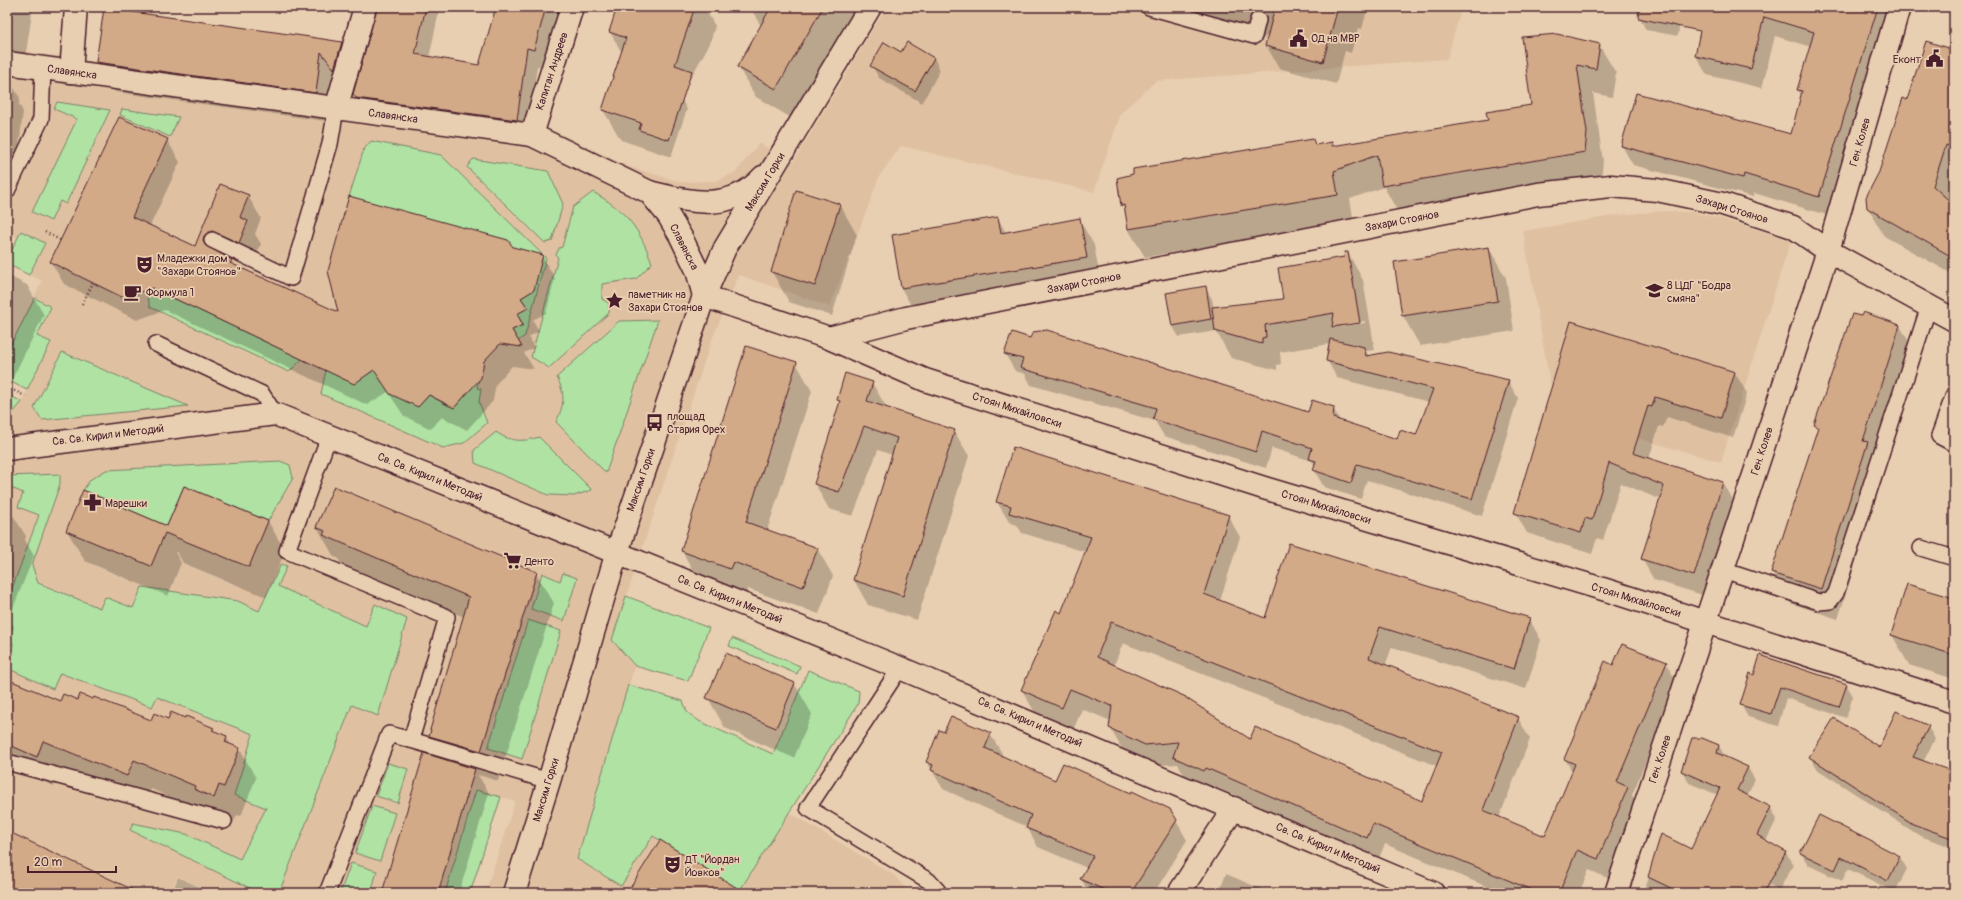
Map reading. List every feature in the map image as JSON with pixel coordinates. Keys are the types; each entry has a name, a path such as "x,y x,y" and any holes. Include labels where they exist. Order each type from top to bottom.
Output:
{"street":[{"path":"71,72 76,7"},
{"path":"336,108 364,7"},
{"name":"Капитан Андреев","path":"532,135 572,7"},
{"name":"Максим Горки","path":"514,893 617,552 704,296 725,248 870,7"},
{"name":"Ген. Колев","path":"1616,893 1828,251 1899,7"},
{"name":"Славянска","path":"7,64 532,135 649,192 682,237 697,270 704,296"},
{"path":"649,192 684,201 710,203 733,198 756,185 774,166"},
{"name":"Захари Стоянов","path":"829,338 906,318 1522,197 1611,186 1658,190 1722,204 1793,227 1828,251 1954,320"},
{"name":"Стоян Михайловски","path":"704,296 829,338 925,380 1264,488 1706,622 1954,702"},
{"name":"Св. Св. Кирил и Методий","path":"7,449 275,414 900,668 1433,893"},
{"path":"1178,893 1234,808"}],"lane":[{"path":"1149,7 1254,36 1258,20"},
{"path":"7,191 41,119 43,68"},
{"path":"212,240 291,278 330,144 336,108"},
{"path":"1723,570 1819,602 1830,601 1836,593 1929,306"},
{"path":"156,344 262,394 275,414"},
{"path":"1954,394 1939,436 1954,444"},
{"path":"329,436 287,551 447,617 411,740"},
{"path":"1921,548 1954,558"},
{"path":"900,668 808,808 929,881 938,890 938,893"},
{"path":"327,893 389,734 549,781"},
{"path":"7,762 224,821"}],"path":[{"path":"44,232 60,240"},
{"path":"82,304 93,283"},
{"path":"7,388 25,396"}],"shaded area":[{"path":"886,7 1462,7 1447,59 1156,81 1121,113 1094,192 901,146 880,175 830,307 739,275 711,342 612,640 635,666 629,685 683,701 687,712 699,721 773,754 808,670 859,691 859,699 856,708 789,812 894,875 910,893 485,893 515,801 501,797 470,893 212,893 178,876 170,893 140,893 7,831 7,420 22,402 27,391 7,380 7,352 42,281 7,264 7,260 17,238 7,232 7,49 517,121 557,132 627,166 681,182 715,181 736,172 759,143 793,162"},
{"name":"8 ЦДГ \"Бодра смяна\"","path":"1663,211 1691,212 1720,218 1791,240 1721,462 1576,421 1583,394 1550,384 1523,231 1618,215"}],"green space":[{"path":"57,102 110,110 66,204 60,201 51,221 32,212 77,119 54,109"},
{"path":"122,109 179,117 170,137 120,115"},
{"path":"371,141 441,155 546,258 525,336 518,341 512,330 523,325 517,314 527,308 521,298 532,291 509,247 348,200 364,149"},
{"path":"473,159 548,171 563,204 552,241 545,243 467,167"},
{"path":"593,192 623,213 630,221 642,239 652,263 636,279 602,284 602,299 609,303 609,313 549,368 531,357 558,258 556,255 559,248 562,247 573,207"},
{"path":"21,231 45,243 29,275 7,264 7,260"},
{"path":"152,288 302,359 289,372 150,307 146,291"},
{"path":"35,298 51,307 37,336 51,342 27,390 7,380 7,352"},
{"path":"658,320 606,473 556,422 563,399 563,394 557,377 619,321"},
{"path":"62,352 188,406 42,420 34,408"},
{"path":"326,370 354,383 374,370 418,407 429,395 449,406 457,405 479,379 477,388 481,389 479,402 487,423 464,443 443,448 321,394"},
{"path":"7,394 22,402 12,414 7,415"},
{"path":"496,432 506,438 517,440 528,440 539,437 592,490 574,496 548,495 475,463 474,450"},
{"path":"280,461 290,465 293,478 268,521 184,486 167,526 83,490 91,479 106,470"},
{"path":"60,474 60,484 32,565 38,583 100,608 105,597 133,608 142,587 238,601 259,611 281,564 287,566 278,586 366,626 375,604 407,619 378,716 352,705 279,893 260,893 130,830 133,823 186,834 240,859 266,808 234,795 253,734 157,697 152,707 60,673 53,689 7,668 7,602 39,515 18,507 23,493 7,486 7,476"},
{"path":"542,573 560,581 563,573 577,578 564,621 531,609"},
{"path":"626,596 709,628 688,681 635,666 612,640"},
{"path":"528,620 561,631 522,759 488,748"},
{"path":"732,638 800,666 797,674 729,646"},
{"path":"808,670 859,691 858,704 740,890 653,836 621,886 577,859 628,685 683,701 687,712 699,721 773,754"},
{"path":"388,763 408,769 398,803 376,796"},
{"path":"476,790 501,797 470,893 445,893"},
{"path":"372,806 395,813 380,861 355,853"},
{"path":"351,863 377,871 371,893 340,893"}],"building":[{"path":"377,7 426,7 415,54 479,65 496,7 546,7 534,50 527,48 517,120 356,98 353,94"},
{"path":"617,7 695,7 675,65 692,71 669,140 639,130 641,123 602,110 626,38 609,32"},
{"path":"771,7 823,7 776,89 737,67"},
{"name":"ОД на МВР","path":"1275,7 1338,7 1323,62 1265,46"},
{"path":"1639,7 1878,7 1819,197 1744,174 1743,178 1621,146 1636,93 1791,134 1802,91 1797,90 1814,32 1764,17 1751,69 1695,56 1700,31 1638,18"},
{"path":"104,8 342,42 334,69 321,52 316,93 96,62"},
{"path":"1557,34 1600,44 1596,69 1577,65 1587,132 1585,152 1382,186 1377,155 1334,171 1338,195 1128,229 1124,205 1121,206 1117,178 1133,174 1133,169 1313,139 1315,145 1332,142 1332,146 1488,120 1486,112 1531,105 1522,37"},
{"path":"1926,41 1954,50 1954,148 1946,145 1933,186 1954,205 1954,258 1867,208 1866,197 1879,172 1903,98 1907,100"},
{"path":"884,42 901,52 907,42 934,58 915,91 870,66"},
{"name":"Младежки дом \"Захари Стоянов\"","path":"119,117 168,139 132,217 195,246 220,184 249,195 240,217 248,221 239,243 212,231 204,236 203,240 205,245 232,260 230,263 338,312 328,271 349,196 508,240 513,247 543,255 534,290 521,298 528,308 517,314 523,325 512,330 522,347 500,344 484,361 481,378 454,408 429,395 418,407 390,394 374,370 354,384 152,288 124,298 50,262"},
{"path":"796,190 840,204 815,286 771,272"},
{"path":"998,217 1001,233 1080,218 1087,258 901,288 892,235"},
{"path":"1489,247 1498,301 1402,316 1394,262"},
{"path":"1345,252 1348,252 1360,323 1332,327 1334,313 1265,325 1266,337 1262,338 1262,344 1215,331 1212,307 1283,299 1278,268 1344,257"},
{"path":"1206,286 1211,319 1172,326 1166,293"},
{"path":"1863,312 1900,325 1863,441 1868,442 1821,589 1771,573 1818,427 1814,425 1852,314 1861,316"},
{"path":"1571,321 1735,372 1721,418 1655,397 1652,407 1648,406 1633,453 1723,482 1694,576 1641,559 1664,486 1609,463 1592,520 1585,518 1581,533 1514,513"},
{"path":"1047,330 1308,412 1312,400 1334,407 1333,418 1397,439 1400,430 1416,435 1433,389 1326,361 1330,339 1364,347 1366,356 1388,352 1509,380 1472,499 1357,464 1351,483 1313,470 1316,461 1309,459 1312,448 1262,431 1256,452 1153,419 1156,408 1020,368 1023,359 1004,354 1012,332 1030,338 1033,332"},
{"path":"746,346 797,362 746,522 818,548 803,587 733,562 730,569 681,551"},
{"path":"845,373 873,382 867,401 955,430 903,596 853,580 897,438 864,426 839,492 814,484 840,401 837,400"},
{"path":"1013,447 1229,515 1204,594 1265,618 1289,543 1530,618 1514,669 1380,627 1369,658 1519,717 1483,810 1545,836 1575,764 1564,759 1605,661 1613,665 1622,644 1667,662 1617,782 1628,787 1598,859 1577,850 1559,893 1539,893 1373,824 1367,838 1206,768 1204,771 1173,757 1178,742 1145,745 1109,728 1112,706 1070,689 1062,708 1021,690 1056,610 1061,613 1091,537 1009,513 1011,506 996,502","holes":["1111,622 1442,752 1422,801 1255,727 1250,739 1186,697 1097,657"]},
{"path":"184,486 268,521 249,567 165,533 151,566 66,531 83,490 167,526"},
{"path":"334,486 537,572 481,751 429,736 469,597 323,535 325,531 316,527"},
{"path":"1907,584 1954,598 1954,655 1891,635"},
{"path":"726,653 795,683 776,728 706,698"},
{"path":"1760,655 1847,684 1839,707 1780,687 1771,714 1740,705 1750,673 1754,675"},
{"path":"7,679 60,701 63,694 78,700 80,694 93,699 94,697 151,720 154,713 168,719 171,712 185,718 186,716 214,728 212,730 227,736 225,742 240,748 224,787 219,785 214,798 194,789 195,786 134,760 127,776 43,741 37,757 7,744"},
{"path":"1896,711 1929,726 1913,757 1954,772 1954,839 1913,824 1809,757 1834,718 1879,747"},
{"path":"951,716 991,733 985,748 1055,780 1063,763 1131,793 1132,791 1170,809 1177,820 1131,893 1111,893 1080,879 1093,856 1026,828 1031,815 931,770 933,765 926,762 939,730 944,732"},
{"path":"1692,738 1702,738 1719,745 1717,753 1748,767 1737,790 1771,807 1757,835 1786,852 1764,893 1681,893 1648,877 1661,834 1691,849 1720,788 1681,771"},
{"path":"424,753 475,769 438,893 382,893"},
{"path":"1819,815 1900,856 1888,881 1841,857 1835,870 1800,853"},
{"path":"7,831 80,865 140,893 7,893"},
{"name":"ДТ \"Йордан Йовков\"","path":"660,840 745,893 627,893"}],"place":[{"name":"ОД на МВР","path":"1298,38"},
{"name":"Еконт","path":"1934,59"},
{"name":"Младежки дом \"Захари Стоянов\"","path":"144,264"},
{"name":"8 ЦДГ \"Бодра смяна\"","path":"1654,291"},
{"name":"Формула 1","path":"133,292"},
{"name":"паметник на Захари Стоянов","path":"615,300"},
{"name":"площад Стария Орех","path":"654,422"},
{"name":"Марешки","path":"92,503"},
{"name":"Денто","path":"512,561"},
{"name":"ДТ \"Йордан Йовков\"","path":"672,865"}]}
